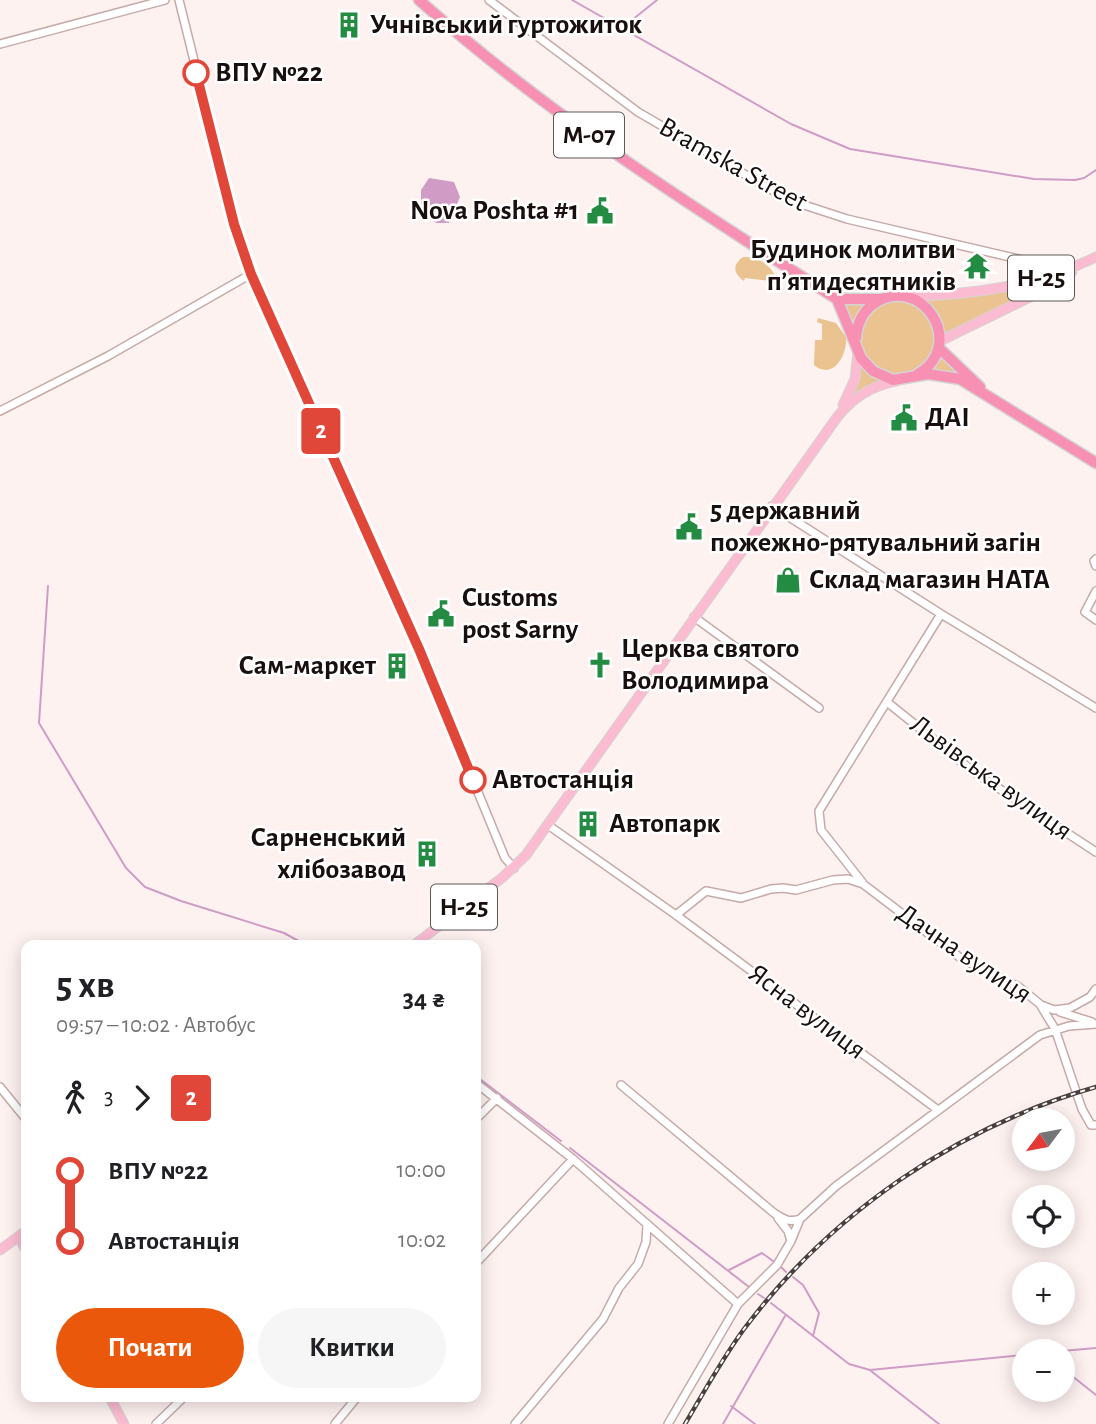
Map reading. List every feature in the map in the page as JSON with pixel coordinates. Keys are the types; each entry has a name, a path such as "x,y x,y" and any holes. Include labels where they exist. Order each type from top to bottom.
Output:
{"highway":[{"name":"М-07","path":"419,0 531,92 626,162 837,299"},
{"path":"990,397 939,344 939,331 932,314 918,301 898,296 882,299 837,299 857,346 873,371 888,379 948,376 960,380 1096,463"},
{"name":"Н-25","path":"857,346 857,328 864,313 882,299"},
{"name":"Н-25","path":"916,376 928,367 939,344"}],"main road":[{"name":"Н-25","path":"898,296 983,291 1044,277 1096,257"},
{"name":"Н-25","path":"939,344 1030,297 1096,257"},
{"name":"Н-25","path":"838,416 855,379 857,346"},
{"name":"Н-25","path":"420,940 514,868 548,825 838,416 859,393 901,380"},
{"path":"0,1250 21,1235"},
{"path":"112,1402 124,1424"}],"street":[{"path":"0,44 165,0"},
{"path":"179,0 234,224 251,274 419,649 505,858 514,868"},
{"name":"Bramska Street","path":"489,0 638,112 789,200 847,219 1040,264 1044,277"},
{"path":"0,411 108,356 251,274"},
{"path":"772,506 941,614 1096,708"},
{"path":"1096,559 1096,566"},
{"path":"1096,591 1085,612 1096,620"},
{"name":"Дачна вулиця","path":"941,614 819,811 821,830 863,884 962,959 1019,987 1041,1005 1054,1010 1070,1008 1090,997 1096,989"},
{"path":"694,617 819,708"},
{"name":"Львівська вулиця","path":"887,702 974,772 1096,852"},
{"name":"Ясна вулиця","path":"548,825 676,915 938,1110"},
{"path":"676,915 706,891 741,898 771,889 796,890 833,880 848,879 863,884"},
{"path":"1041,1005 1055,1029 1082,1109 1091,1125 1096,1125"},
{"path":"1054,1010 1096,1024"},
{"path":"668,1424 738,1304 777,1265 800,1219 836,1186 1040,1035 1055,1029 1096,1024"},
{"path":"621,1085 774,1213 788,1222 800,1219"},
{"path":"0,1087 21,1113"},
{"path":"481,1087 573,1159 738,1304"},
{"path":"481,1114 496,1098"},
{"path":"481,1258 573,1159"},
{"path":"774,1213 788,1231 791,1241"},
{"path":"515,1424 603,1319 620,1288 638,1264 646,1242 647,1224"},
{"path":"156,1424 179,1402"},
{"path":"335,1424 353,1402"}],"shaded area":[{"path":"429,178 454,182 460,197 449,223 436,223 421,207 421,190"},
{"path":"743,257 757,259 767,265 782,287 771,281 745,278 744,281 735,269"},
{"path":"1096,257 940,341 975,381 908,379 848,403 858,351 837,299 983,291"},
{"path":"818,318 836,323 846,337 842,358 833,368 827,370 814,365 815,340 822,340 822,324 817,322"}],"waterway":[{"path":"572,0 791,124 850,149 1034,179 1075,180 1096,170"},
{"path":"622,28 657,0"},
{"path":"48,586 39,723 126,868 145,887 284,933 297,940"},
{"path":"481,1080 561,1141"},
{"path":"570,1148 749,1287"},
{"path":"729,1270 762,1253 773,1261"},
{"path":"782,1268 786,1272"},
{"path":"793,1277 803,1285 819,1313 813,1336"},
{"path":"758,1294 764,1298"},
{"path":"771,1303 849,1364 870,1370 1012,1356"},
{"path":"723,1424 785,1316"},
{"path":"1075,1350 1096,1348"},
{"path":"871,1371 939,1424"},
{"path":"1075,1378 1096,1395"},
{"path":"731,1406 755,1424"}],"railway":[{"path":"685,1424 744,1329 778,1287 816,1248 857,1212 900,1180 995,1125 1096,1087"}],"bus line":[{"name":"2","path":"196,73 241,250 419,649 473,780"}],"place":[{"name":"Учнівський гуртожиток","path":"349,25"},
{"name":"ВПУ №22","path":"196,73"},
{"name":"Nova Poshta #1","path":"600,211"},
{"name":"Будинок молитви п’ятидесятників","path":"977,266"},
{"name":"ДАІ","path":"904,418"},
{"name":"5 державний пожежно-рятувальний загін","path":"689,527"},
{"name":"Склад магазин НАТА","path":"788,580"},
{"name":"Customs post Sarny","path":"441,614"},
{"name":"Церква святого Володимира","path":"600,665"},
{"name":"Сам-маркет","path":"397,666"},
{"name":"Автостанція","path":"473,780"},
{"name":"Автопарк","path":"588,824"},
{"name":"Сарненський хлібозавод","path":"427,854"}]}
